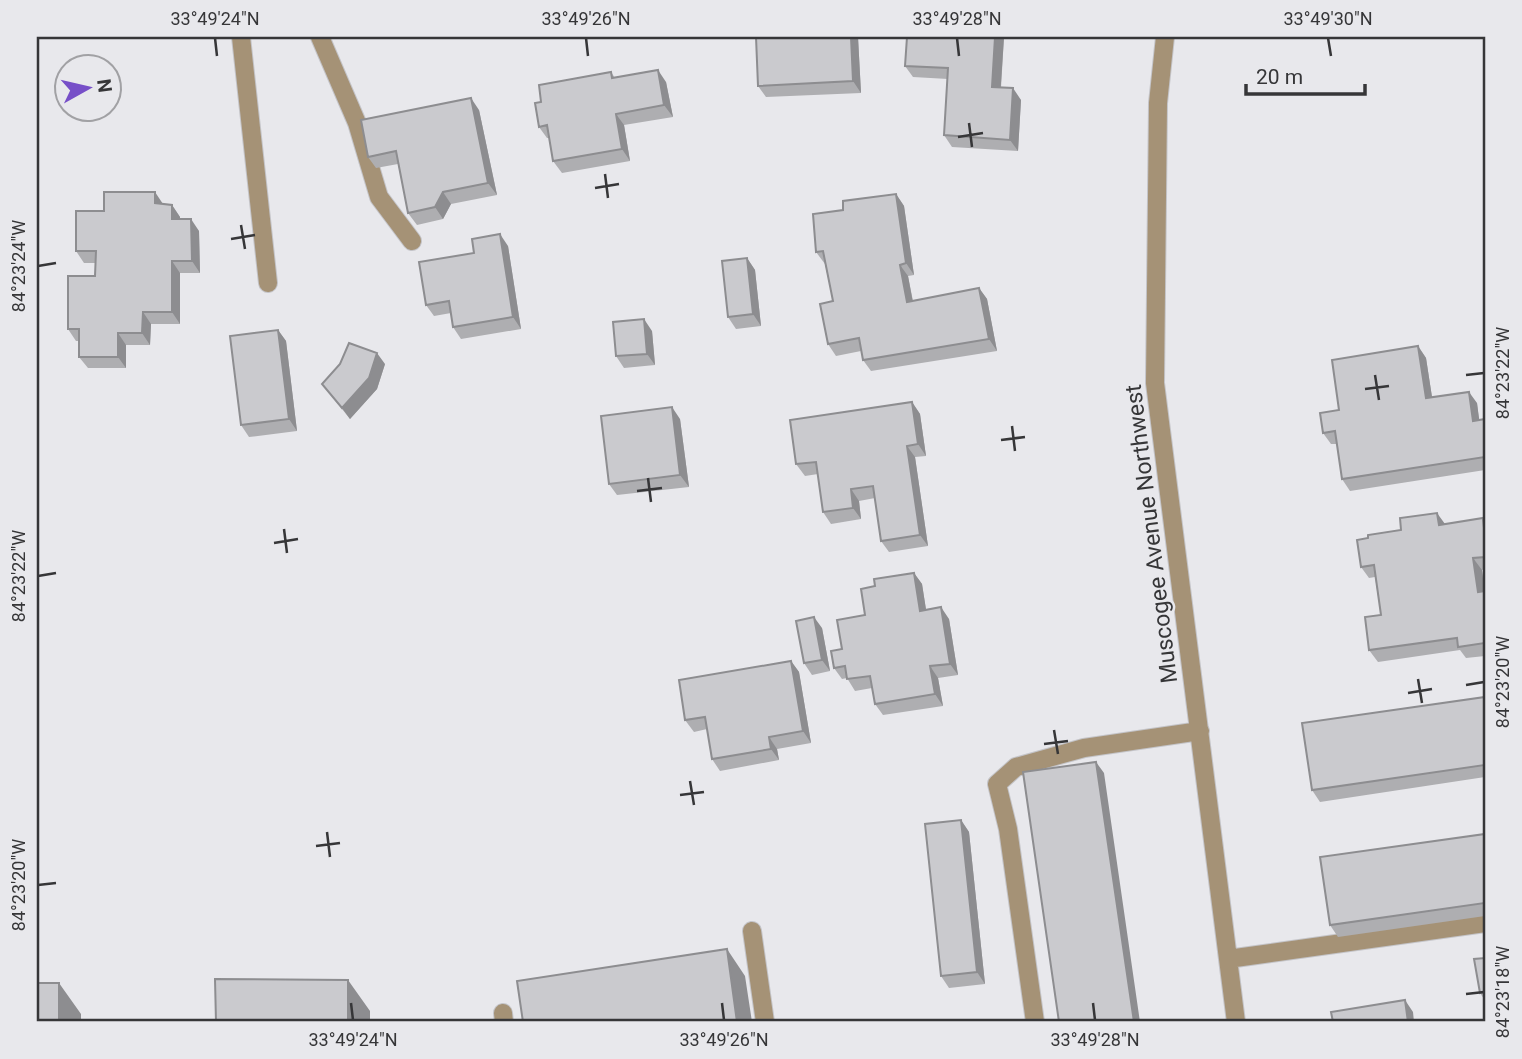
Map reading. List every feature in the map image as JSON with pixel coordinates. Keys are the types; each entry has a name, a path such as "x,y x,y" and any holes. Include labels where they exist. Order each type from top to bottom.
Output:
{"street":[{"path":"241,37 268,283"},
{"path":"320,37 357,123 379,197 412,241"},
{"name":"Muscogee Avenue Northwest","path":"1165,37 1158,103 1155,383 1236,1022"},
{"path":"1035,1022 1008,829 997,784 1016,767 1084,748 1200,732"},
{"path":"1228,959 1485,923"},
{"path":"752,931 765,1022"}],"building":[{"path":"756,37 851,37 853,81 758,86"},
{"path":"907,37 995,37 992,87 1013,88 1010,140 944,135 948,68 905,66"},
{"path":"658,70 664,105 616,114 622,149 553,161 547,125 539,127 535,103 541,102 539,85 611,72 612,78"},
{"path":"471,98 488,183 443,192 435,207 408,213 396,151 368,157 361,120"},
{"path":"104,192 155,192 155,203 172,205 172,219 191,219 192,261 172,261 172,312 143,312 142,333 118,333 118,357 79,357 79,329 68,329 68,276 95,276 96,251 76,251 76,211 104,211"},
{"path":"896,194 906,263 900,265 907,302 979,288 989,339 863,360 859,338 828,344 820,304 833,301 823,251 816,252 813,214 843,210 843,201"},
{"path":"500,234 513,317 453,327 449,301 426,305 419,262 474,253 472,239"},
{"path":"747,258 753,314 728,317 722,261"},
{"path":"644,319 647,354 616,356 613,322"},
{"path":"278,330 289,419 241,425 230,336"},
{"path":"349,343 377,353 369,378 342,408 322,384 340,364"},
{"path":"1418,346 1426,398 1469,392 1473,421 1485,419 1485,457 1342,479 1335,431 1323,433 1320,413 1339,410 1332,360"},
{"path":"912,402 918,444 907,446 920,535 881,541 873,486 851,489 853,508 823,512 816,462 796,464 790,420"},
{"path":"672,407 680,475 609,484 601,416"},
{"path":"1437,513 1439,525 1483,518 1485,557 1473,558 1478,592 1485,591 1485,643 1458,647 1457,638 1369,650 1365,617 1381,615 1374,565 1361,567 1357,540 1368,538 1368,535 1401,530 1400,518"},
{"path":"914,573 920,611 941,607 950,664 930,666 935,694 875,704 870,676 847,679 845,666 834,668 831,651 842,649 837,620 865,615 861,589 875,586 874,579"},
{"path":"814,617 822,660 804,663 796,621"},
{"path":"791,661 803,731 769,737 771,749 712,759 705,717 685,720 679,680"},
{"path":"1485,697 1485,765 1312,790 1302,723"},
{"path":"1096,762 1134,1022 1059,1022 1023,772"},
{"path":"961,820 977,972 941,976 925,824"},
{"path":"1485,834 1485,903 1330,925 1320,857"},
{"path":"727,949 737,1022 523,1022 517,981"},
{"path":"1485,958 1485,992 1480,993 1474,959"},
{"path":"215,979 348,980 348,1022 216,1022"},
{"path":"37,983 59,983 59,1022 37,1022"},
{"path":"1405,1000 1408,1022 1333,1022 1331,1012"}]}
